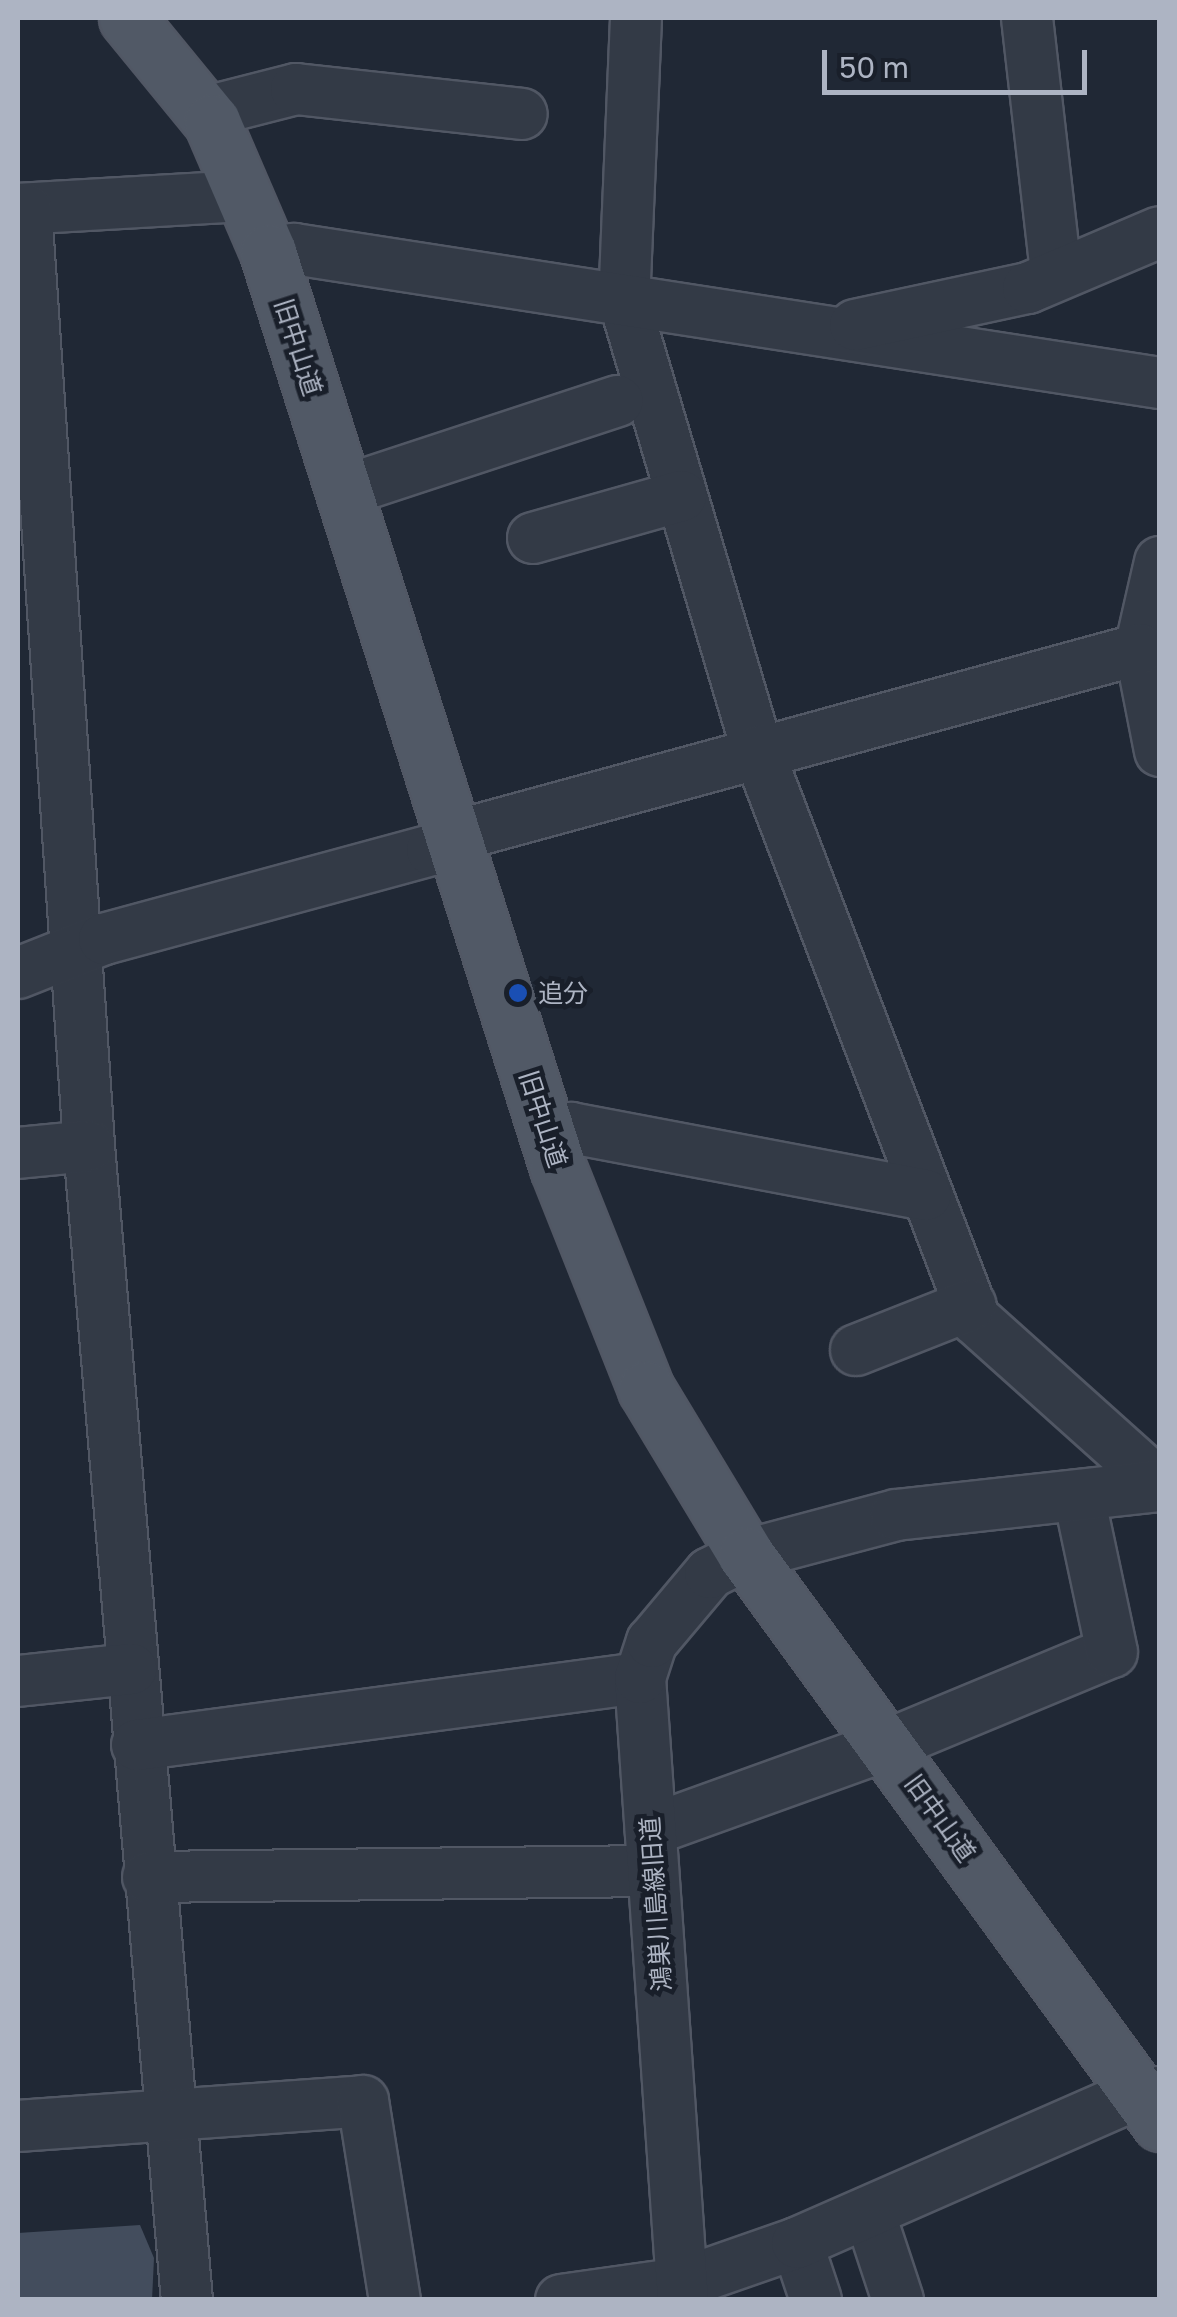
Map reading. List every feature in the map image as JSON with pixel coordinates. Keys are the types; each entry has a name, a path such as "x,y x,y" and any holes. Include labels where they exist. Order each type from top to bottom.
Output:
{"main road":[{"name":"旧中山道","path":"127,18 206,112 268,252 546,1130 646,1389 746,1555 1153,2102"}],"street":[{"path":"636,18 624,300 758,751 975,1318 1160,1486"},
{"path":"1027,18 1056,272"},
{"path":"206,112 296,88 522,114"},
{"path":"187,2300 167,2112 131,1669 89,1146 78,951 36,602 22,209 244,196"},
{"path":"837,333 1028,288 1056,272 1160,232"},
{"path":"268,252 294,249 1160,383"},
{"path":"344,491 618,401"},
{"path":"533,538 681,496"},
{"path":"1160,562 1140,650 1160,751"},
{"path":"18,973 78,951 758,751 1140,650"},
{"path":"546,1130 571,1128 926,1194"},
{"path":"18,1153 89,1146"},
{"path":"856,1350 970,1305"},
{"path":"138,1744 640,1678 674,1610 710,1573 746,1555 896,1516 1160,1486"},
{"path":"148,1877 652,1850 888,1745 1112,1652 1078,1497"},
{"path":"18,1681 131,1669"},
{"name":"鴻巣川島線旧道","path":"640,1678 682,2291"},
{"path":"18,2126 167,2112 363,2101 395,2300"},
{"path":"561,2300 682,2291 869,2212 1153,2102"},
{"path":"869,2212 898,2300"},
{"path":"797,2242 816,2300"}],"building":[{"path":"140,2225 154,2258 152,2300 18,2300 18,2233"}],"place":[{"name":"追分","path":"518,993"}]}
